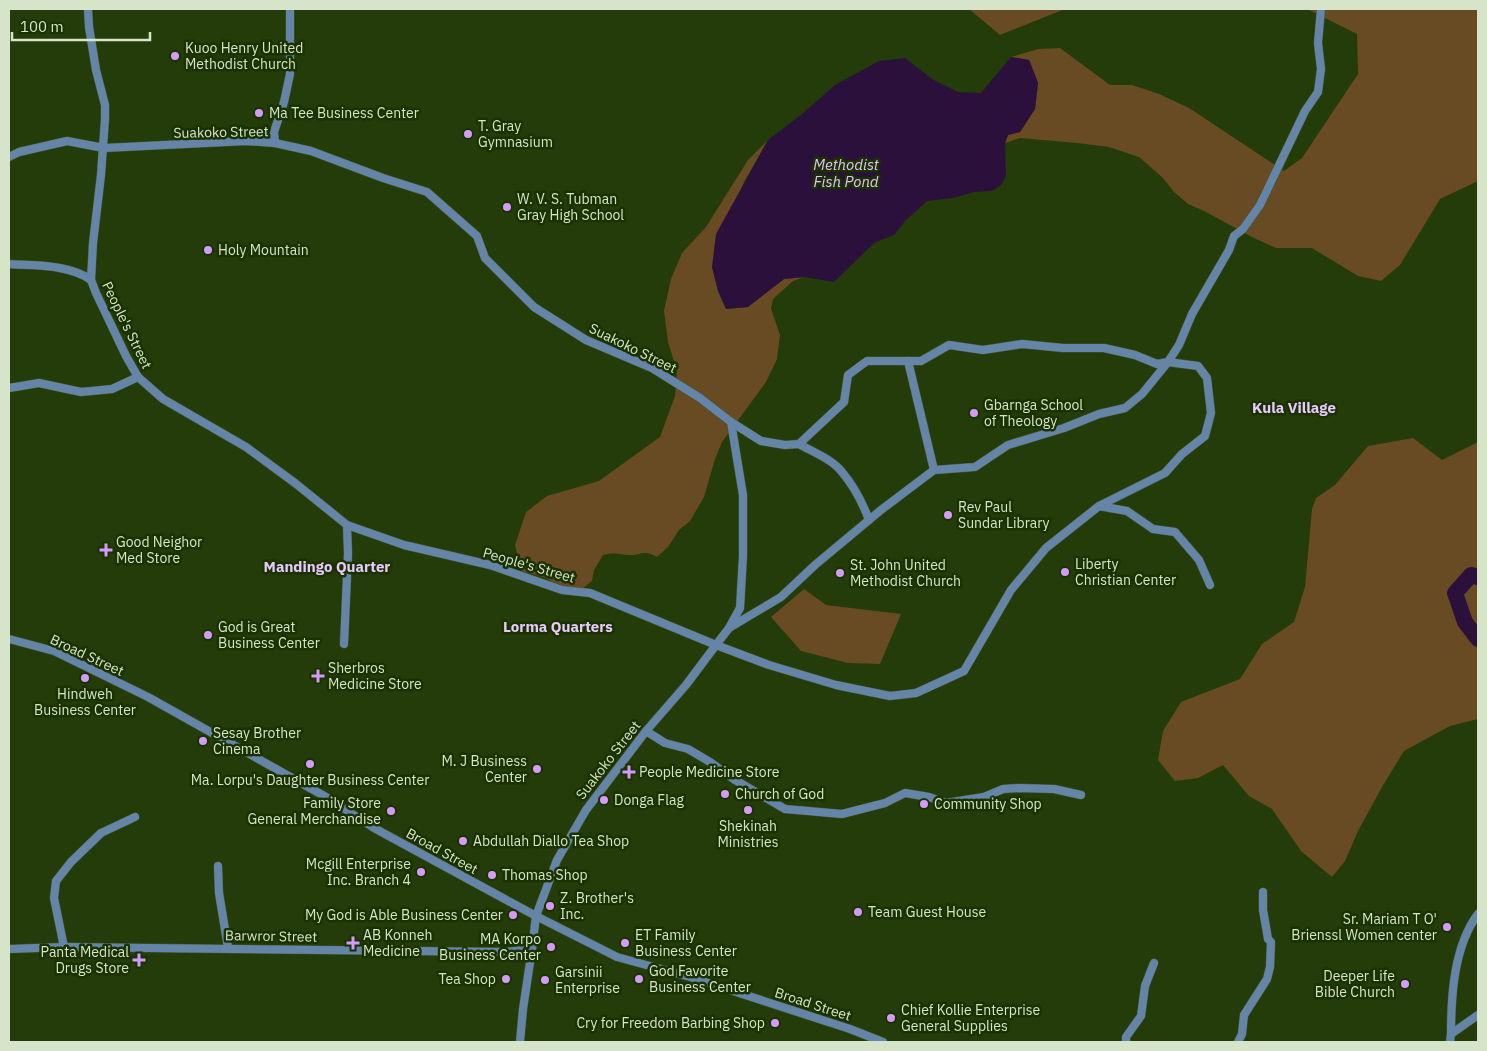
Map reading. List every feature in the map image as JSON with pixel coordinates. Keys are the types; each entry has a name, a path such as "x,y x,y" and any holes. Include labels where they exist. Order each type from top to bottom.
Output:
{"street":[{"name":"People's Street","path":"88,9 96,70 105,105 104,148 93,242 92,280 100,301 138,377 163,399 246,447 295,482 347,525 404,545 490,565 562,590 590,593 769,665 836,685 890,696 916,693 964,671 1011,590 1046,548 1099,506 1165,473 1182,454 1205,436 1211,413 1207,378 1198,366 1168,362 1157,364 1135,355 1104,348 1063,348 1022,344 984,350 949,345 921,361 867,361 848,375 844,402 799,444"},
{"path":"275,143 274,132 284,102 290,74 290,9"},
{"path":"729,628 782,597 815,565 934,470 975,467 1008,445 1064,428 1099,414 1125,408 1142,394 1179,345 1192,314 1229,250 1234,236 1243,229 1260,205 1305,111 1318,92 1321,69 1318,43 1321,9"},
{"name":"Suakoko Street","path":"9,157 19,152 67,141 104,148 246,142 275,143 312,151 383,178 427,192 477,236 485,258 534,306 586,340 652,368 700,398 731,422 743,495 740,608 729,628 686,684 646,731 586,810 557,860 536,916 520,1042"},
{"path":"9,264 59,268 84,274 92,280"},
{"path":"908,361 934,470"},
{"path":"9,388 38,383 81,392 112,389 138,377"},
{"path":"731,422 761,441 785,445 799,444 829,460 842,471 869,520"},
{"path":"1099,506 1127,511 1153,529 1175,532 1199,560 1210,585"},
{"path":"344,644 348,553 347,525"},
{"name":"Broad Street","path":"9,639 54,651 148,697 326,797 374,828 536,916 617,957 700,980 850,1029 883,1042"},
{"path":"646,731 666,743 688,749 735,780 785,809 842,814 885,803 905,793 929,797 946,803 984,797 1003,789 1012,788 1054,789 1081,795"},
{"path":"64,947 54,898 56,881 71,862 101,833 135,817"},
{"path":"218,866 219,893 228,948"},
{"path":"1238,1042 1242,1034 1244,1015 1267,979 1270,967 1271,942 1268,940 1263,910 1263,892"},
{"path":"1451,1038 1453,995 1461,953 1471,924 1478,914"},
{"name":"Barwror Street","path":"9,949 64,947 506,952 532,949"},
{"path":"1126,1042 1126,1037 1141,1016 1145,986 1154,963"},
{"path":"1451,1038 1478,1015"}],"shaded area":[{"path":"969,9 1065,9 1000,35"},
{"path":"1307,9 1478,9 1478,181 1440,199 1400,265 1381,281 1358,276 1312,248 1276,248 1252,237 1188,204 1139,157 1109,147 1077,143 1020,138 1005,143 1008,135 1020,132 1035,109 1038,83 1029,60 1011,57 1038,49 1060,48 1110,85 1132,85 1159,94 1189,108 1284,171 1302,158 1358,74 1357,34"},
{"path":"768,140 744,182 712,267 718,291 726,309 748,307 784,279 804,277 793,281 773,299 771,309 780,335 777,359 766,382 722,442 704,497 690,521 679,530 668,547 657,557 645,553 603,555 594,570 592,581 582,589 562,589 546,578 521,571 515,545 526,512 547,496 599,481 660,437 675,396 677,371 668,342 664,311 671,279 682,253 706,227 748,160"},
{"path":"1413,438 1442,460 1478,442 1478,719 1450,726 1404,751 1358,831 1345,861 1332,877 1301,851 1272,809 1249,796 1223,765 1198,778 1175,781 1158,760 1163,731 1181,702 1240,679 1262,644 1294,622 1305,587 1312,509 1316,498 1335,485 1368,446"},
{"path":"804,589 826,605 901,614 880,664 848,663 801,651 771,617"}],"water":[{"name":"Methodist Fish Pond","path":"1011,57 1029,60 1038,83 1035,109 1020,132 1008,135 1005,143 1006,176 1001,185 992,191 974,192 953,198 927,201 906,220 894,235 874,243 834,282 804,277 784,279 748,307 726,309 718,291 712,267 716,234 768,140 835,85 879,61 905,58 932,79 958,92 981,93"}],"waterway":[{"path":"1478,577 1471,575 1455,593 1465,622 1478,639"}],"place":[{"name":"Kuoo Henry United Methodist Church","path":"175,56"},
{"name":"Ma Tee Business Center","path":"259,113"},
{"name":"T. Gray Gymnasium","path":"468,134"},
{"name":"W. V. S. Tubman Gray High School","path":"507,207"},
{"name":"Holy Mountain","path":"208,250"},
{"name":"Gbarnga School of Theology","path":"974,413"},
{"name":"Rev Paul Sundar Library","path":"948,515"},
{"name":"Good Neighor Med Store","path":"106,550"},
{"name":"Liberty Christian Center","path":"1065,572"},
{"name":"St. John United Methodist Church","path":"840,573"},
{"name":"God is Great Business Center","path":"208,635"},
{"name":"Sherbros Medicine Store","path":"318,676"},
{"name":"Hindweh Business Center","path":"85,678"},
{"name":"Sesay Brother Cinema","path":"203,741"},
{"name":"Ma. Lorpu's Daughter Business Center","path":"310,764"},
{"name":"M. J Business Center","path":"537,769"},
{"name":"People Medicine Store","path":"629,772"},
{"name":"Church of God","path":"725,794"},
{"name":"Donga Flag","path":"604,800"},
{"name":"Community Shop","path":"924,804"},
{"name":"Shekinah Ministries","path":"748,810"},
{"name":"Family Store General Merchandise","path":"391,811"},
{"name":"Abdullah Diallo Tea Shop","path":"463,841"},
{"name":"Mcgill Enterprise Inc. Branch 4","path":"421,872"},
{"name":"Thomas Shop","path":"492,875"},
{"name":"Z. Brother's Inc.","path":"550,906"},
{"name":"Team Guest House","path":"858,912"},
{"name":"My God is Able Business Center","path":"513,915"},
{"name":"Sr. Mariam T O' Brienssl Women center","path":"1447,927"},
{"name":"AB Konneh Medicine","path":"353,943"},
{"name":"ET Family Business Center","path":"625,943"},
{"name":"MA Korpo Business Center","path":"551,947"},
{"name":"Panta Medical Drugs Store","path":"139,960"},
{"name":"Tea Shop","path":"506,979"},
{"name":"God Favorite Business Center","path":"639,979"},
{"name":"Garsinii Enterprise","path":"545,980"},
{"name":"Deeper Life Bible Church","path":"1405,984"},
{"name":"Chief Kollie Enterprise General Supplies","path":"891,1018"},
{"name":"Cry for Freedom Barbing Shop","path":"775,1023"}],"district":[{"name":"Kula Village","path":"1294,408"},
{"name":"Mandingo Quarter","path":"327,567"},
{"name":"Lorma Quarters","path":"558,627"}]}
